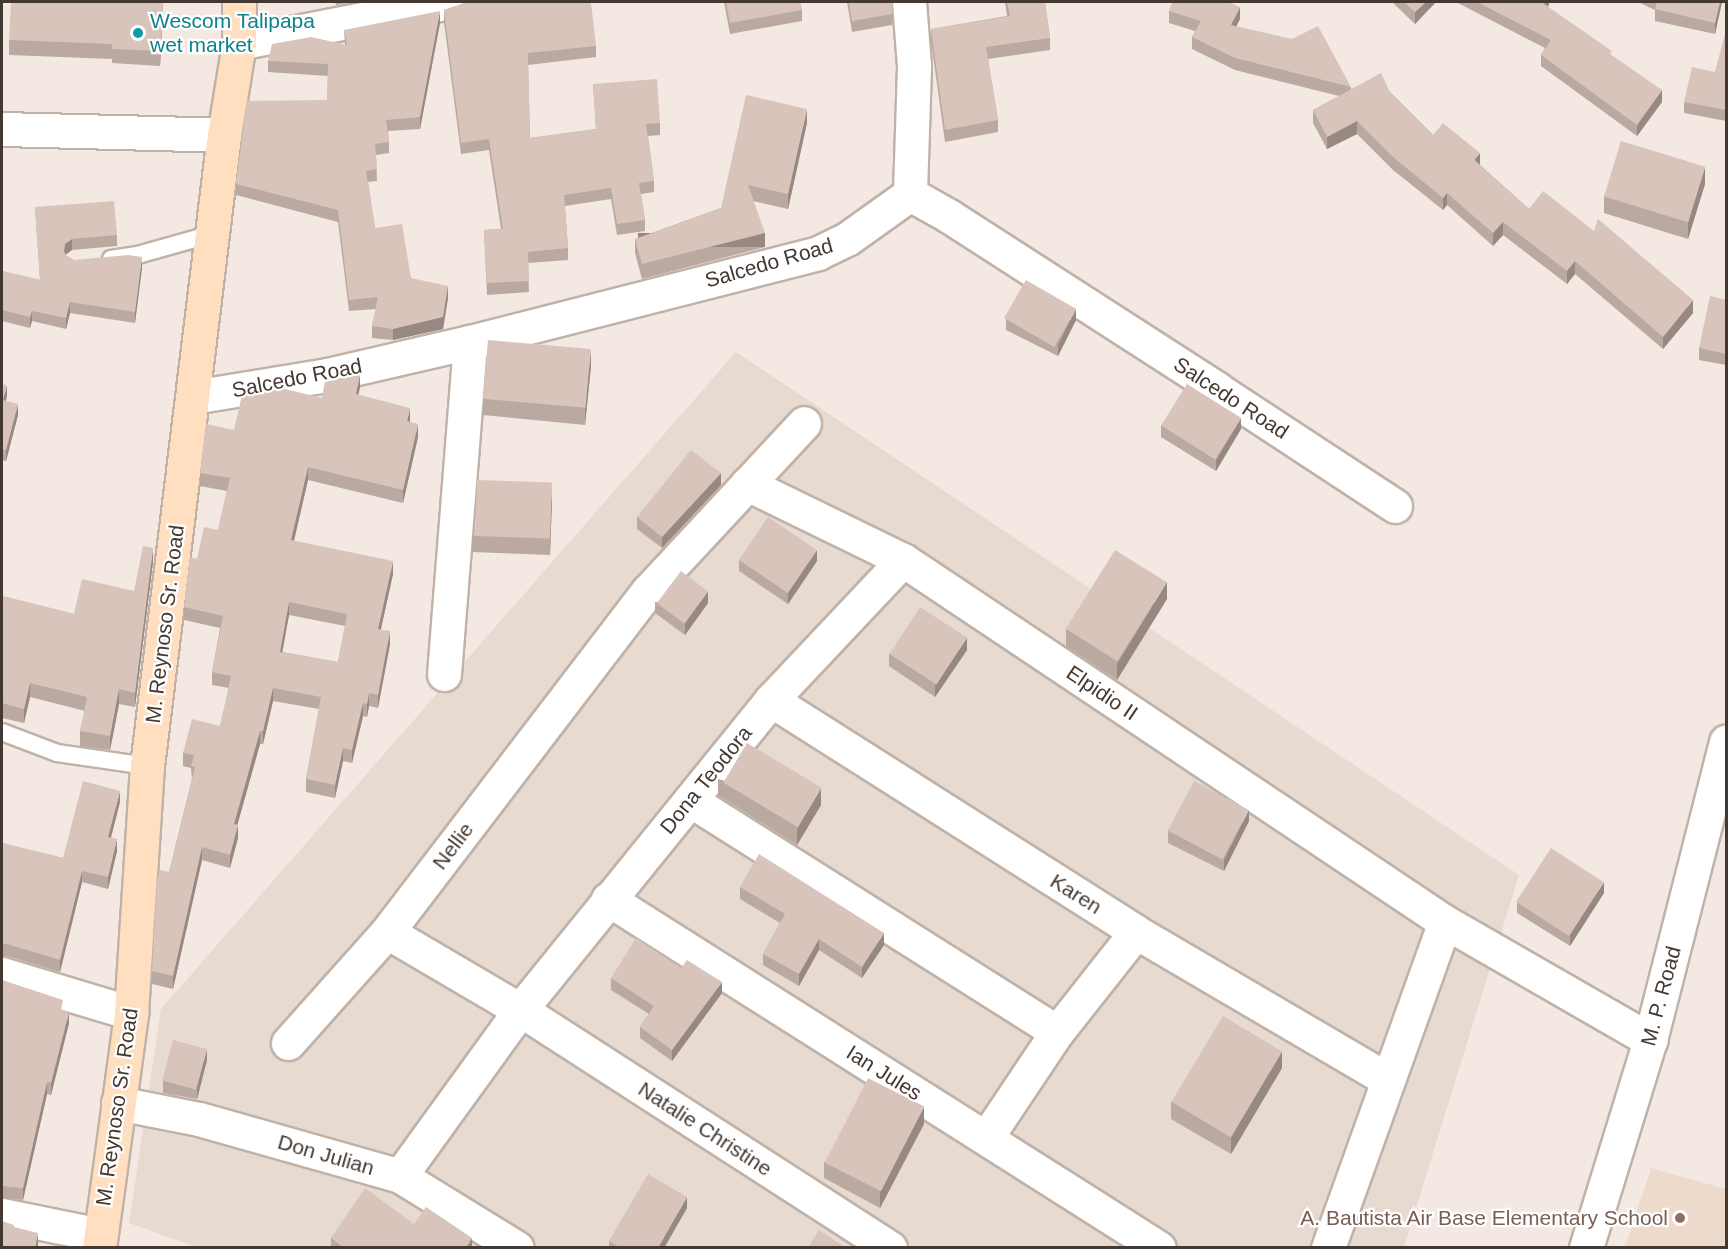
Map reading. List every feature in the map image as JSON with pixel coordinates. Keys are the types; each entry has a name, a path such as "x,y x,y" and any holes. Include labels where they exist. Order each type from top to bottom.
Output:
{"street":[{"name":"M. Reynoso Sr. Road","path":"99,1241 131,1013 147,766 224,135 239,44 239,2"},
{"path":"239,44 449,2"},
{"path":"909,2 914,66 910,194"},
{"path":"2,129 224,135"},
{"name":"Salcedo Road","path":"193,397 327,375 470,342 818,253 847,240 910,194 949,216 1395,506"},
{"path":"444,674 470,342"},
{"name":"Nellie","path":"288,1043 387,932 648,591 804,423"},
{"name":"Elpidio II","path":"747,484 903,560 1445,922 1650,1040"},
{"name":"Dona Teodora","path":"520,1010 771,700 903,560"},
{"name":"Karen","path":"771,700 1136,932 1387,1080"},
{"name":"M. P. Road","path":"1586,1248 1650,1040 1726,742"},
{"path":"690,800 1057,1032"},
{"name":"Ian Jules","path":"608,899 1159,1248"},
{"path":"1328,1248 1445,922"},
{"path":"387,932 520,1010 400,1176"},
{"path":"986,1138 1057,1032 1136,932"},
{"path":"2,974 131,1013"},
{"name":"Natalie Christine","path":"520,1010 890,1248"},
{"name":"Don Julian","path":"118,1103 199,1119 400,1176 517,1248"},
{"path":"2,1215 99,1241"}],"lane":[{"path":"92,259 141,254 212,234"},
{"path":"2,732 57,753 147,766"}],"shaded area":[{"path":"736,352 1519,875 1404,1247 199,1248 129,1223 161,1009"},
{"name":"A. Bautista Air Base Elementary School","path":"1651,1168 1726,1189 1726,1247 1625,1247"}],"building":[{"path":"11,2 163,2 160,51 112,49 112,44 9,40"},
{"path":"463,2 591,2 596,46 528,53 530,138 596,129 593,84 657,79 660,123 646,124 654,181 639,183 645,220 617,224 611,188 564,195 568,248 528,252 529,281 487,283 484,230 503,229 489,139 461,143 444,10"},
{"path":"726,2 800,2 802,10 730,23"},
{"path":"849,2 892,2 892,14 852,21"},
{"path":"1007,2 1045,2 1050,38 986,47 998,120 945,130 931,29 1010,16"},
{"path":"1172,2 1229,2 1240,7 1231,25 1292,39 1318,26 1351,87 1235,58 1192,37 1201,21 1169,11"},
{"path":"1404,2 1426,2 1415,12"},
{"path":"1477,2 1545,2 1544,4 1612,51 1610,54 1662,90 1637,125 1541,55 1551,40"},
{"path":"1657,2 1720,2 1715,23 1655,9"},
{"path":"440,11 420,117 386,120 389,142 375,144 377,169 366,171 375,228 402,224 411,278 448,286 443,317 393,329 372,326 378,297 349,300 338,210 236,184 247,101 327,100 328,64 268,61 272,44 311,37 347,45 344,30"},
{"path":"1725,34 1726,110 1684,102 1692,67 1715,72"},
{"path":"1381,73 1390,92 1433,135 1443,123 1480,153 1474,160 1529,209 1543,191 1594,231 1598,219 1693,300 1663,337 1575,261 1567,271 1503,222 1493,233 1447,193 1443,198 1393,157 1357,121 1327,137 1313,110"},
{"path":"746,95 807,109 788,194 748,185 765,233 642,264 635,239 721,208"},
{"path":"1621,141 1705,167 1688,222 1604,196"},
{"path":"114,201 117,235 72,239 65,244 64,251 66,256 74,260 128,255 142,257 135,312 70,302 66,318 32,311 30,317 2,310 2,271 40,280 35,207"},
{"path":"1026,280 1076,309 1054,347 1004,318"},
{"path":"1710,296 1726,300 1726,354 1699,348"},
{"path":"488,340 591,349 585,408 483,399"},
{"path":"360,374 356,394 410,408 407,421 418,424 403,490 308,467 291,540 393,561 378,629 390,631 378,695 369,693 367,704 363,703 352,750 343,748 335,785 306,779 321,697 273,688 263,731 260,731 234,824 238,825 230,855 202,847 173,976 152,971 157,881 160,870 169,872 195,767 191,766 194,755 183,753 192,719 220,726 231,676 212,672 223,616 184,607 190,557 197,559 204,527 218,530 230,478 200,473 206,424 234,430 242,395 281,388 322,398 325,381","holes":["289,602 347,614 338,662 280,652"]},
{"path":"2,384 7,385 3,400 18,404 6,450 2,449"},
{"path":"1187,384 1241,418 1215,459 1161,426"},
{"path":"691,450 721,473 662,537 637,517"},
{"path":"477,480 552,483 550,539 475,536"},
{"path":"768,517 817,550 788,593 739,560"},
{"path":"143,546 153,548 135,693 119,689 110,736 80,731 87,697 30,683 24,709 2,703 2,596 74,614 82,579 134,591"},
{"path":"1115,550 1167,582 1117,661 1066,629"},
{"path":"681,571 708,591 684,623 657,603"},
{"path":"920,607 967,637 936,684 890,654"},
{"path":"747,743 822,788 798,827 723,782"},
{"path":"83,781 120,791 108,837 117,839 108,877 82,871 60,960 2,944 2,843 63,858"},
{"path":"1194,781 1249,810 1222,860 1168,830"},
{"path":"1551,848 1604,882 1569,936 1516,902"},
{"path":"759,854 884,933 862,967 819,939 799,974 763,954 785,914 740,887"},
{"path":"636,938 681,968 687,960 722,982 672,1050 640,1027 654,1006 611,978"},
{"path":"2,980 63,1000 61,1010 69,1012 51,1083 47,1082 23,1188 2,1186"},
{"path":"1223,1016 1282,1052 1231,1137 1171,1102"},
{"path":"173,1040 207,1049 196,1090 162,1081"},
{"path":"868,1078 924,1107 881,1191 825,1163"},
{"path":"648,1174 687,1197 658,1248 620,1248 609,1241"},
{"path":"365,1188 414,1224 426,1207 472,1238 466,1248 344,1248 331,1238"},
{"path":"2,1221 14,1227 38,1233 35,1248 2,1248"},
{"path":"819,1230 846,1248 808,1248"}],"place":[{"name":"Wescom Talipapa wet market","path":"138,33"},
{"name":"A. Bautista Air Base Elementary School","path":"1680,1218"}]}
